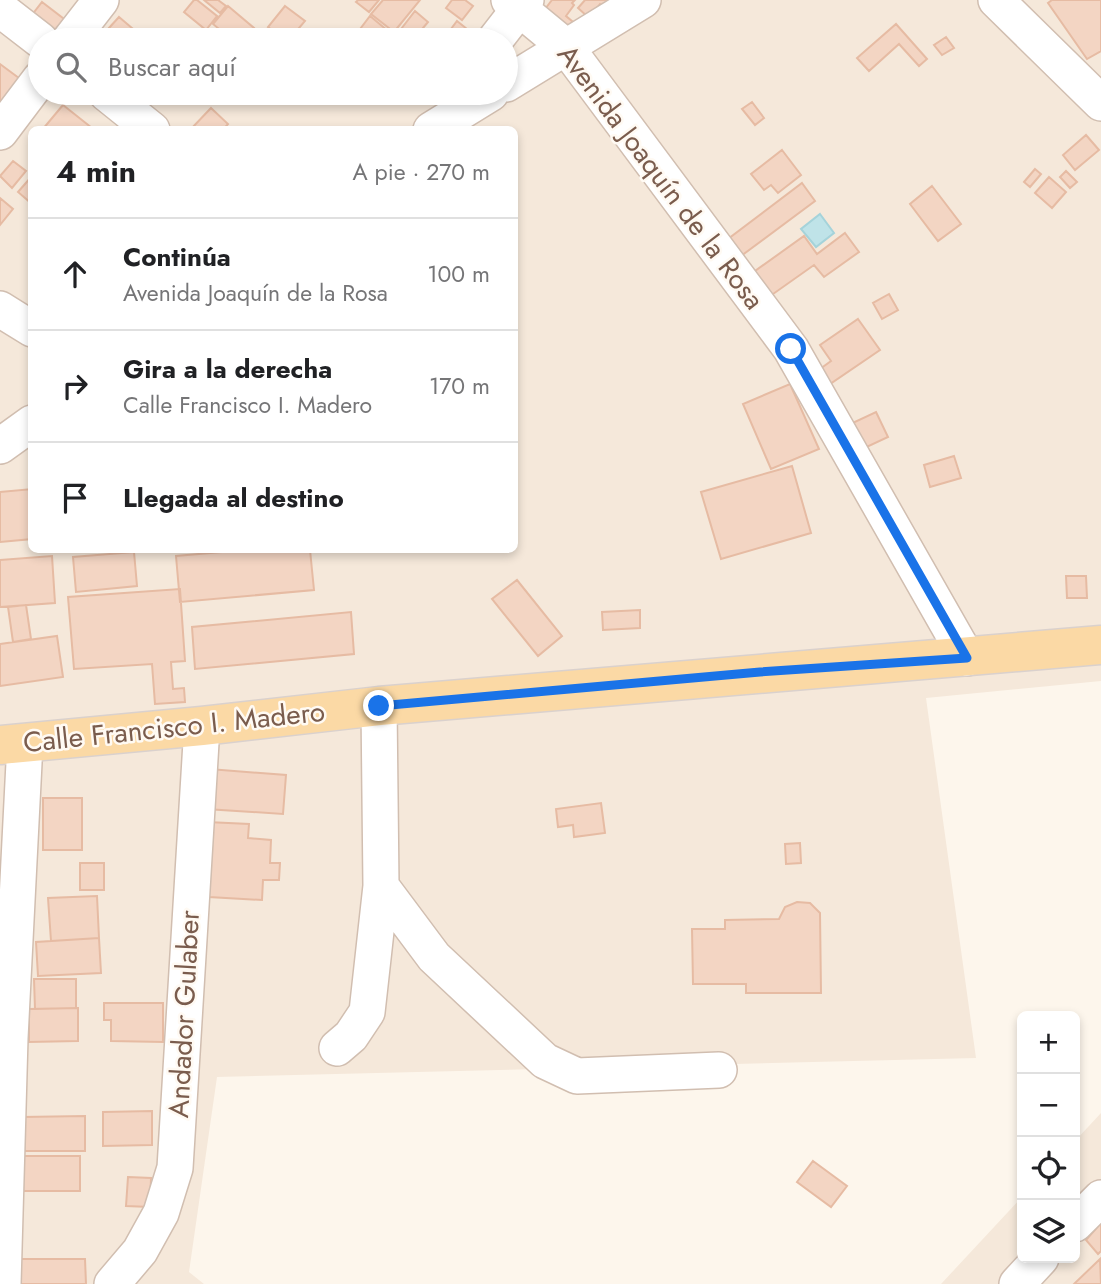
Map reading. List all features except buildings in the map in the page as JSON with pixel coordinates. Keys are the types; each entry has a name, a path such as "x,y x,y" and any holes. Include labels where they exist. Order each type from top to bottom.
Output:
{"main road":[{"name":"Calle Francisco I. Madero","path":"13,744 379,706 1101,645"}],"street":[{"path":"80,28 102,0"},
{"path":"518,77 643,0"},
{"path":"996,0 1101,103"},
{"path":"502,28 518,3"},
{"name":"Avenida Joaquín de la Rosa","path":"518,3 566,47 791,349 967,658"},
{"path":"0,9 28,31"},
{"path":"0,132 28,95"},
{"path":"121,105 147,126"},
{"path":"433,126 448,105"},
{"path":"437,126 471,105"},
{"path":"0,309 28,326"},
{"path":"0,446 28,426"},
{"path":"337,1048 351,1036 367,1012 381,886 379,706"},
{"name":"Andador Gulaber","path":"112,1284 140,1251 161,1213 175,1168 201,726"},
{"path":"3,1284 5,1038 13,744"},
{"path":"381,886 434,957 545,1061 577,1076 719,1070"},
{"path":"1080,1219 1101,1198"}],"shaded area":[{"path":"0,0 1101,0 1101,681 926,698 976,1058 217,1077 189,1272 204,1284 0,1284"},
{"path":"1101,1113 1101,1284 941,1284 1017,1202 1017,1263 1080,1263 1080,1136"}],"water":[{"path":"820,214 834,233 816,247 801,229"}],"route":[{"path":"379,706 760,672 967,658 791,349"}]}
